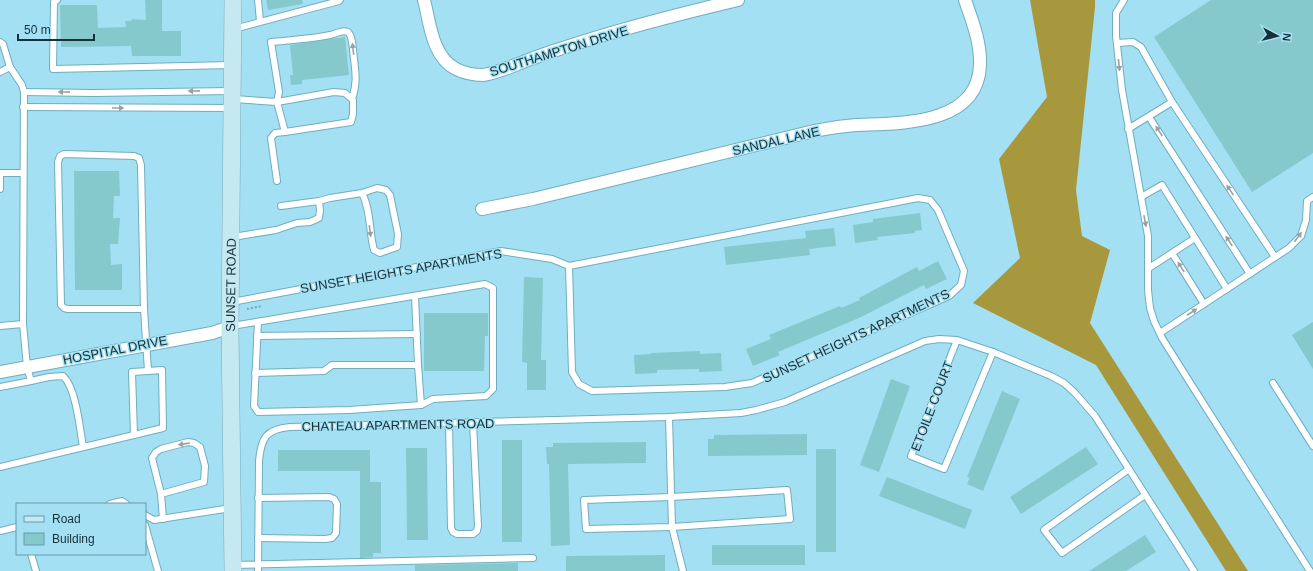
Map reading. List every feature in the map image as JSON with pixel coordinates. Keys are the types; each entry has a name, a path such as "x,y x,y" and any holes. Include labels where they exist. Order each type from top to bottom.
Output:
{"street":[{"name":"SUNSET ROAD","path":"232,568 230,327 233,0"},
{"name":"SOUTHAMPTON DRIVE","path":"424,0 433,38 438,50 446,61 455,69 468,74 481,75 495,72 594,38 738,0"},
{"name":"SANDAL LANE","path":"482,209 522,202 814,131 843,126 899,124 924,120 945,113 963,103 970,95 979,77 980,66 978,45 965,0"},
{"name":"HOSPITAL DRIVE","path":"0,372 145,344 212,333 230,327"}],"lane":[{"path":"57,0 54,2 53,69 233,65"},
{"path":"258,0 260,22"},
{"path":"233,29 340,0"},
{"path":"1124,0 1116,13 1117,43 1128,129 1148,236 1148,290 1150,308 1154,321 1236,457 1310,571"},
{"path":"276,181 271,138 275,134 351,122 353,114 352,99 356,88 356,78 351,35 347,32 271,42 278,92 277,102 285,132"},
{"path":"0,42 10,67 22,85 24,92 23,324 27,367 31,381"},
{"path":"1117,43 1133,42 1141,47 1172,102 1275,257"},
{"path":"0,72 10,67"},
{"path":"24,92 232,99 277,102 334,92 345,92 352,99"},
{"path":"23,107 232,99"},
{"path":"1128,129 1172,102"},
{"path":"1149,117 1250,274"},
{"path":"144,309 68,309 61,305 58,162 60,156 64,154 134,156 139,158 142,165 145,344 148,371"},
{"path":"0,189 0,174 23,173"},
{"path":"1141,197 1162,186 1227,289"},
{"path":"281,206 362,193 377,188 386,190 390,195 398,234 397,247 380,253 374,250 371,240 366,200 362,193"},
{"path":"1160,333 1289,248 1301,236 1306,220 1307,201 1313,197"},
{"name":"SUNSET HEIGHTS APARTMENTS","path":"231,302 501,251 552,259 570,266 918,198 930,200 938,210 964,271 961,285 950,296 752,383 725,387 592,391 579,384 572,372 570,266"},
{"path":"231,237 276,230 297,223 310,222 319,218 320,210 318,201"},
{"path":"1149,268 1195,238"},
{"path":"1172,253 1204,304"},
{"path":"230,327 258,322 485,284 493,288 493,389 486,396 433,399 422,405 349,410 258,412 254,406 258,322"},
{"path":"415,296 418,365 422,405"},
{"path":"0,326 23,324"},
{"path":"257,336 417,334"},
{"name":"CHATEAU APARTMENTS ROAD","path":"258,571 258,498 260,451 266,436 272,431 280,428 725,415 756,410 785,402 925,341 939,339 957,340 993,352 1051,376 1075,393 1095,416 1194,571"},
{"name":"ETOILE COURT","path":"957,340 911,456 944,469 993,352"},
{"path":"255,373 324,371 332,366 418,365"},
{"path":"0,467 83,447 134,435 163,428 162,370 132,372 134,435"},
{"path":"0,387 49,377 63,376 67,380 74,395 83,447"},
{"path":"1273,383 1313,446"},
{"path":"669,417 672,527 683,571"},
{"path":"449,424 451,528 453,532 457,534 473,534 477,531 478,526 473,423"},
{"path":"161,494 204,482 205,466 200,447 194,443 188,442 161,449 156,452 152,458 161,494 163,519"},
{"path":"1129,469 1044,530 1062,553 1145,494"},
{"path":"788,490 790,519 672,527 586,529 584,500 671,497 788,490"},
{"path":"258,498 329,497 334,500 336,504 336,533 332,538 325,539 258,538"},
{"path":"114,503 122,501 125,503"},
{"path":"146,516 154,520 232,508"},
{"path":"0,531 16,527"},
{"path":"146,529 158,571"},
{"path":"31,555 36,571"},
{"path":"232,568 258,564 533,558"}],"path":[{"path":"247,309 262,306"}],"shaded area":[{"path":"1030,0 1095,0 1076,190 1082,236 1110,250 1090,323 1248,571 1226,571 1096,365 973,303 1020,258 999,159 1047,97"}],"building":[{"path":"145,0 162,0 162,31 181,31 181,56 132,56 131,46 61,47 60,5 97,5 98,28 126,27 125,21 131,21 132,19 146,20"},
{"path":"266,0 302,0 303,4 268,10"},
{"path":"1211,0 1313,0 1313,153 1252,192 1154,37"},
{"path":"345,37 349,75 302,80 302,84 291,85 290,75 293,75 290,45"},
{"path":"74,171 119,171 120,196 114,196 113,218 120,218 118,244 110,244 111,265 122,264 122,290 75,290"},
{"path":"920,213 922,230 915,231 915,233 877,237 878,240 855,243 853,225 873,222 873,219"},
{"path":"834,228 836,246 809,249 810,255 726,265 724,247 806,238 805,231"},
{"path":"938,261 947,279 926,289 924,285 859,318 778,352 780,355 753,366 746,349 771,339 769,335 840,306 841,308 860,300 859,298 917,267 919,271"},
{"path":"524,277 543,278 541,360 546,360 546,390 527,390 527,363 522,362"},
{"path":"424,313 488,313 488,336 485,336 484,371 424,371"},
{"path":"1313,322 1313,369 1292,335"},
{"path":"700,351 700,354 721,353 722,371 699,372 699,369 657,370 657,373 635,374 634,355"},
{"path":"891,379 910,386 879,472 860,465"},
{"path":"1002,391 1020,399 983,491 967,484 970,478 967,477"},
{"path":"807,434 807,455 708,456 708,439 714,439 714,435"},
{"path":"502,440 522,440 522,542 502,542"},
{"path":"646,442 646,463 568,464 570,545 551,546 549,464 547,464 546,447 553,447 553,443"},
{"path":"1086,447 1098,464 1021,514 1010,497"},
{"path":"406,448 427,448 428,540 407,540"},
{"path":"816,449 836,449 836,552 816,552"},
{"path":"278,450 370,450 370,482 381,482 381,553 373,553 373,557 360,558 360,471 278,471"},
{"path":"887,477 972,510 965,529 879,496"},
{"path":"1145,535 1156,552 1126,571 1089,571"},
{"path":"712,545 805,545 805,565 712,565"},
{"path":"665,555 665,571 566,571 566,556"},
{"path":"518,563 518,571 415,571 415,565"}]}
